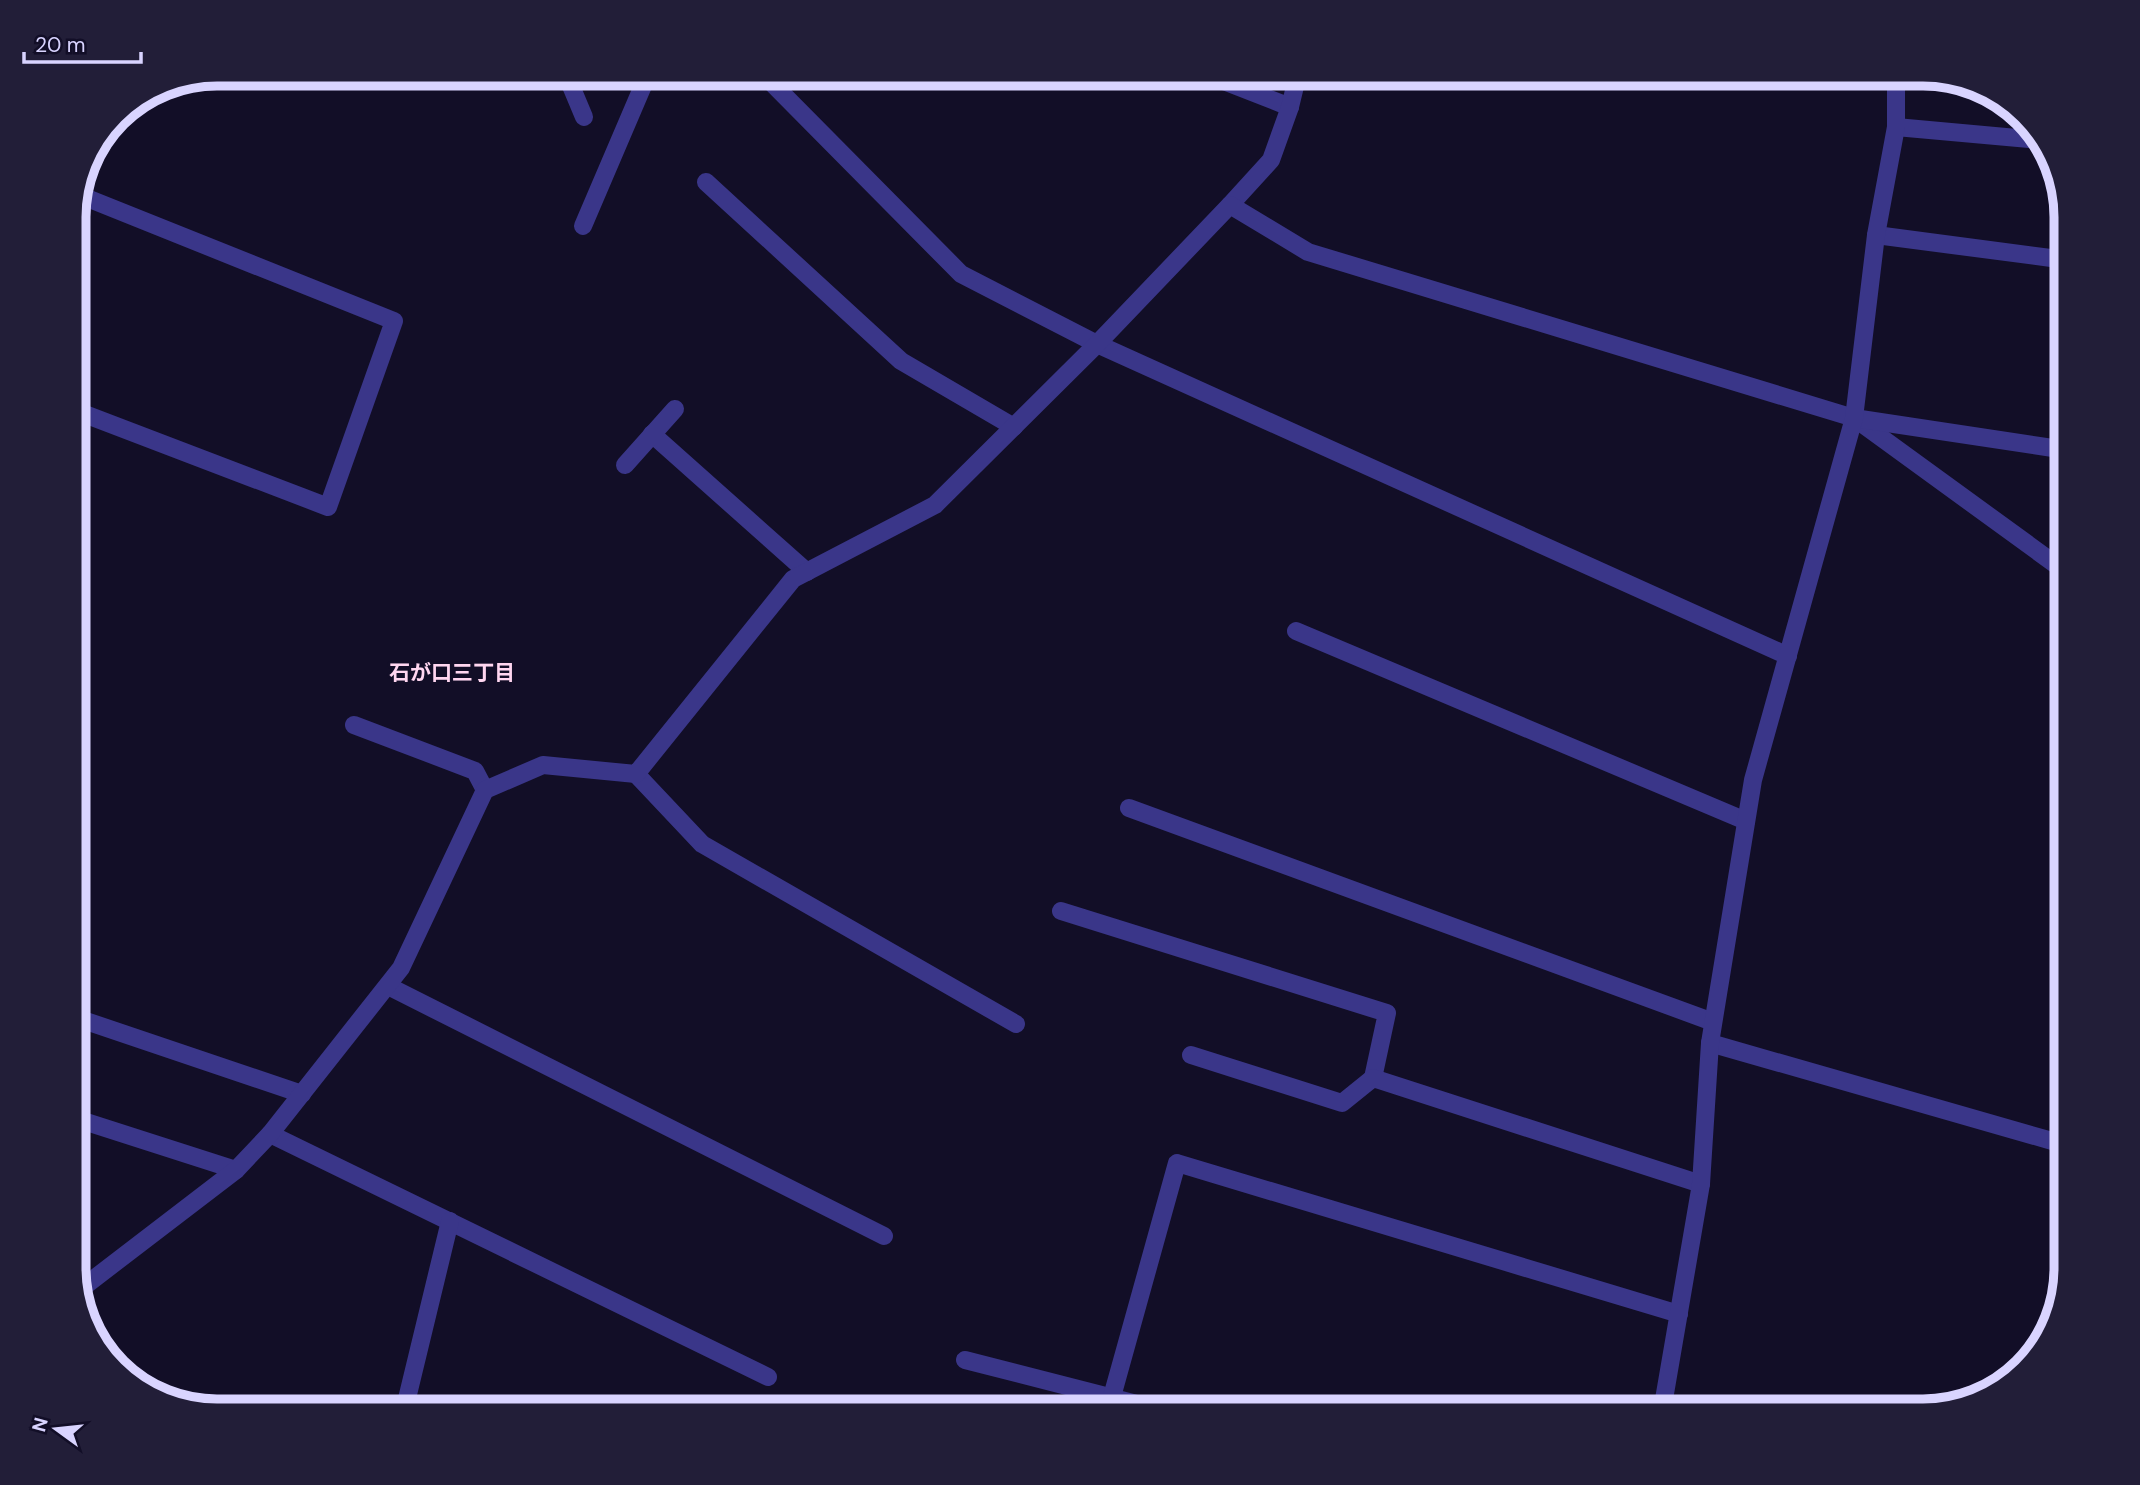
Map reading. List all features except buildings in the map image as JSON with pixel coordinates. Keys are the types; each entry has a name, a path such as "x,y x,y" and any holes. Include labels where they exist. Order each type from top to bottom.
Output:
{"street":[{"path":"571,86 584,117"},
{"path":"583,226 643,86"},
{"path":"775,86 961,274 1097,344 1788,656"},
{"path":"1237,86 1290,107"},
{"path":"636,774 793,579 935,505 1097,344 1271,160 1295,86"},
{"path":"1664,1399 1701,1184 1710,1043 1753,780 1854,418 1876,235 1896,127 1896,86"},
{"path":"1896,127 2028,139"},
{"path":"706,182 901,361 1014,427"},
{"path":"86,415 328,507 394,321 87,198"},
{"path":"1230,205 1308,252 1854,418 2054,448"},
{"path":"1876,235 2054,258"},
{"path":"625,466 675,409"},
{"path":"1854,418 2054,563"},
{"path":"652,434 807,572"},
{"path":"1296,631 1746,821"},
{"path":"354,724 475,771 485,790"},
{"path":"87,1284 236,1170 270,1134 401,968 485,790 543,765 636,774 702,844 1016,1024"},
{"path":"1129,808 1713,1023"},
{"path":"1061,911 1387,1013 1373,1078 1342,1104 1191,1055"},
{"path":"388,986 884,1236"},
{"path":"86,1021 302,1094"},
{"path":"1710,1043 2054,1141"},
{"path":"1373,1078 1701,1184"},
{"path":"86,1122 236,1170"},
{"path":"270,1134 768,1377"},
{"path":"1112,1399 1177,1163 1679,1314"},
{"path":"407,1399 450,1221"},
{"path":"965,1360 1091,1399"}],"district":[{"name":"石が口三丁目","path":"452,673"}]}
